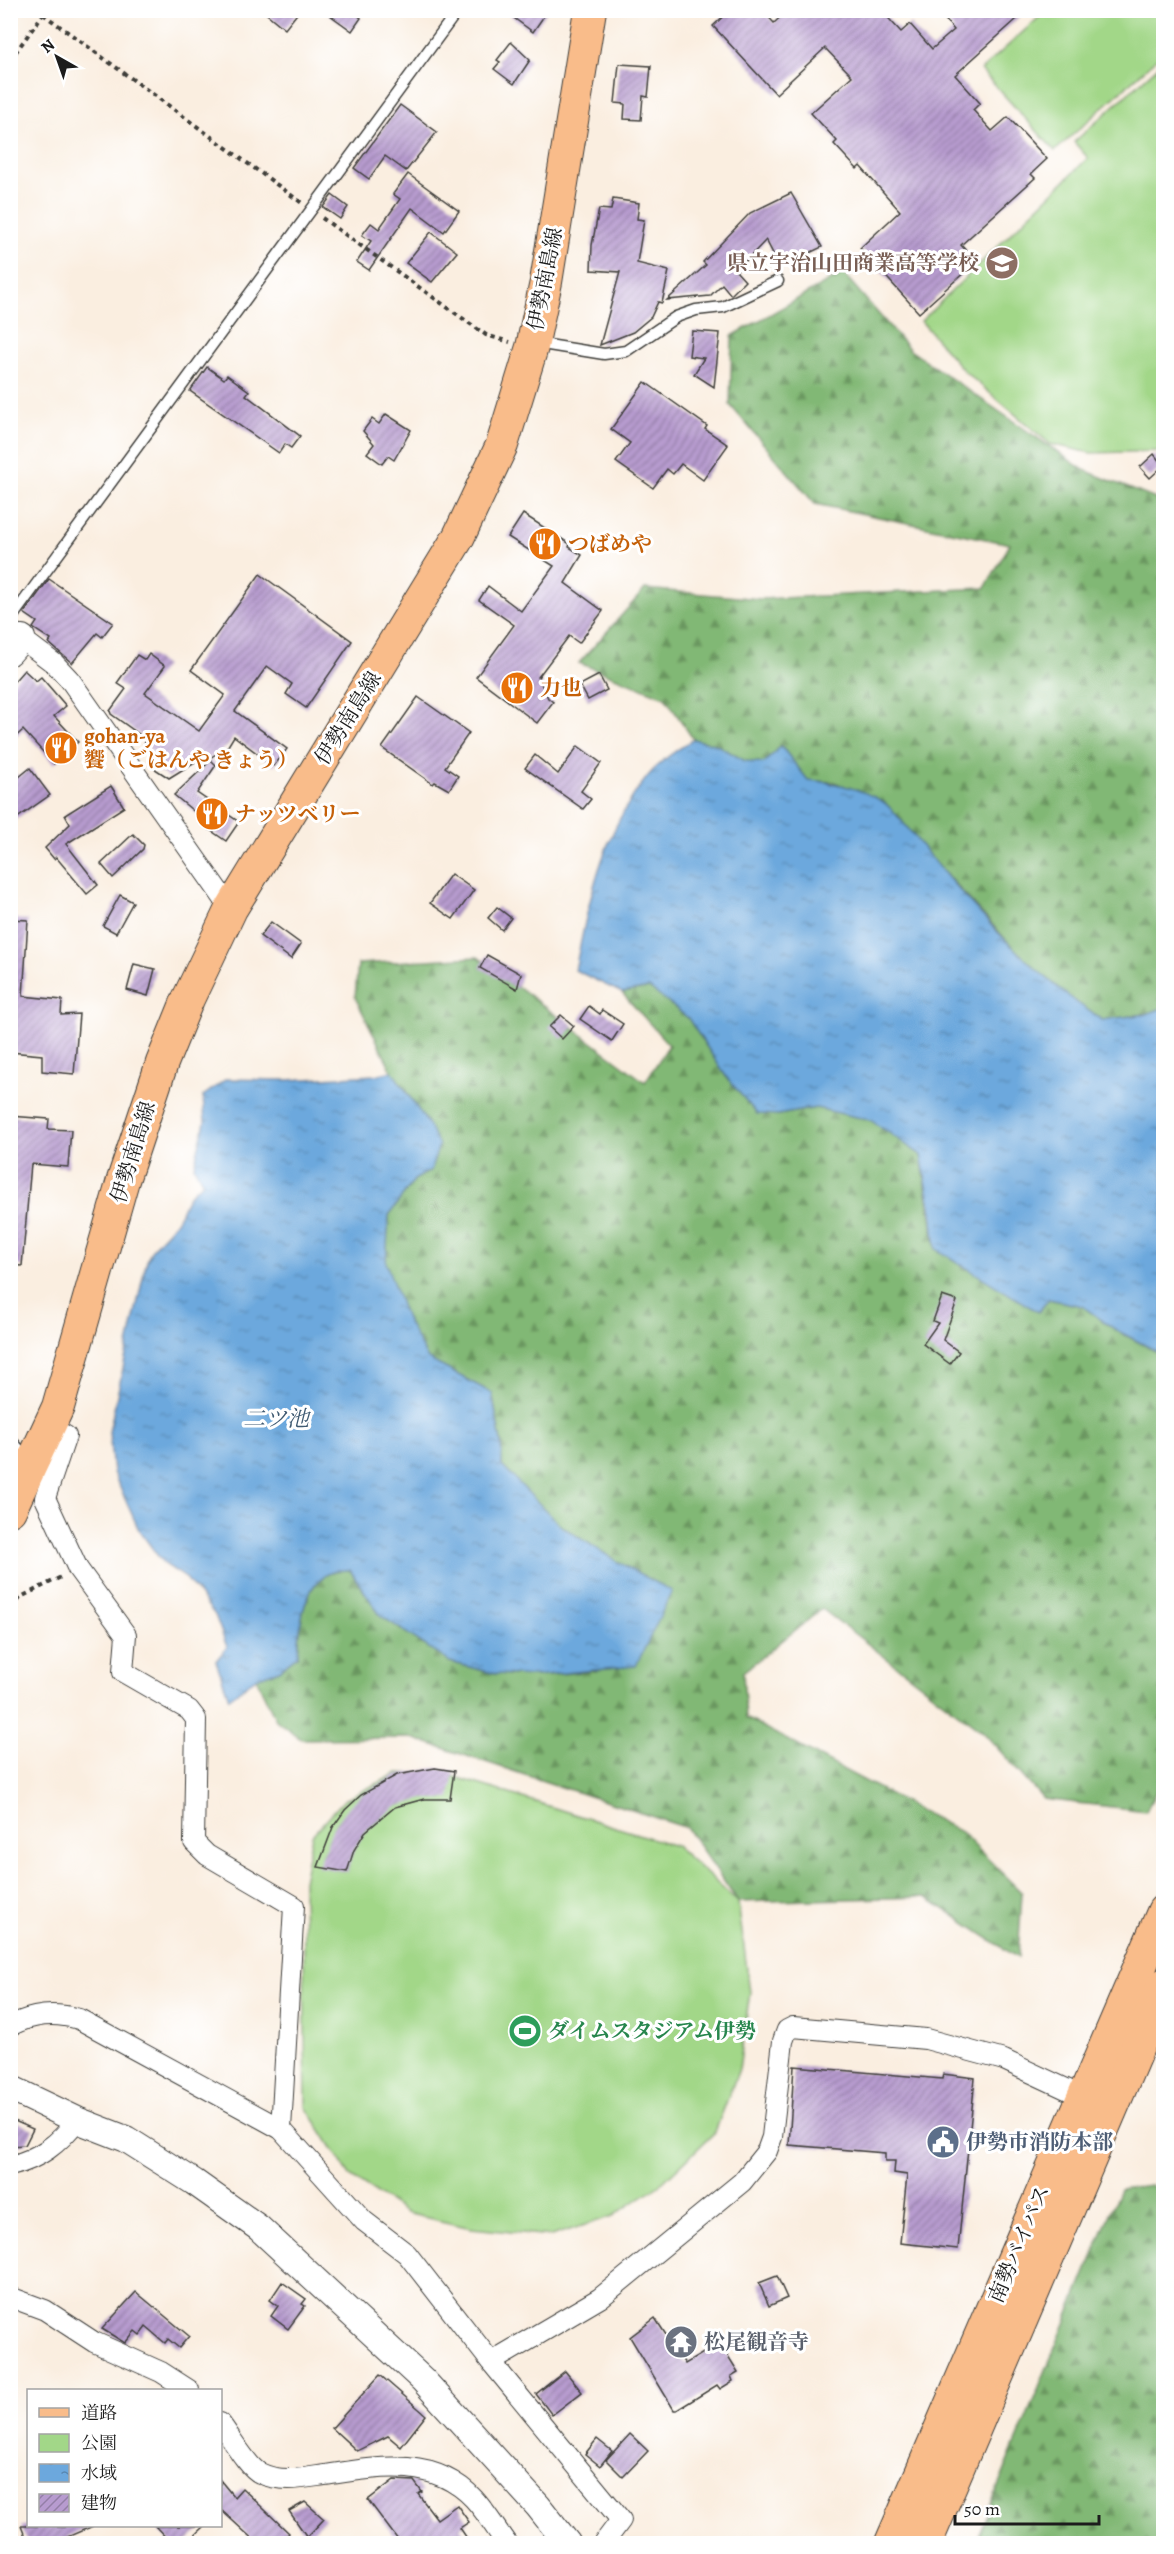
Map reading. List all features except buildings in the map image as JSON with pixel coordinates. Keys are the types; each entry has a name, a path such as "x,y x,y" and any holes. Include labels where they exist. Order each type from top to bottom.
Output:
{"highway":[{"name":"南勢バイパス","path":"925,2544 1097,2103 1164,1911"},
{"name":"南勢バイパス","path":"891,2544 1097,2103 1164,1985"}],"main road":[{"name":"伊勢南島線","path":"10,1510 33,1465 58,1407 123,1180 162,1063 231,909 458,538 502,445 533,345 546,282 590,10"}],"street":[{"path":"13,635 55,664 70,680 231,909"},
{"path":"50,1427 66,1436 45,1498 78,1569 126,1635 123,1672 189,1710 196,1719 195,1842 207,1856 294,1906 280,2129"},
{"path":"10,2026 44,2014 61,2014 79,2019 280,2129 363,2221 407,2254 491,2362 621,2520 603,2543"},
{"path":"491,2362 600,2298 742,2182 767,2151 772,2137 783,2041 788,2030 793,2027 926,2039 1004,2060 1097,2103"},
{"path":"10,2088 77,2121 126,2139 195,2182 259,2228 423,2380 522,2488 568,2544"},
{"path":"10,2166 43,2154 62,2140 77,2121"},
{"path":"10,2297 45,2310 94,2342 160,2372 186,2389"},
{"path":"222,2426 257,2472 273,2478 299,2479 393,2467 420,2469 447,2476 474,2499 507,2544"}],"lane":[{"path":"13,635 311,210 458,10"},
{"path":"533,345 604,354 626,351 676,317 696,309 723,307 778,281"},
{"path":"10,1439 33,1465"}],"path":[{"path":"10,60 44,12 311,210 486,335 533,345"},
{"path":"10,1607 23,1596 78,1569"}],"green space":[{"path":"1046,11 1163,11 1163,53 1055,151 981,70"},
{"path":"1163,62 1163,451 1091,453 1050,444 964,371 921,321 1088,158 1074,142"},
{"path":"843,273 910,350 1084,470 1163,502 1163,1008 1146,1014 1102,1020 1059,990 1021,956 915,840 896,814 835,782 808,781 781,746 765,763 745,761 717,745 693,739 665,697 579,663 645,589 761,599 985,588 1010,544 815,504 730,405 732,336"},
{"path":"478,957 645,1082 669,1045 622,993 649,988 688,1018 727,1078 778,1115 816,1108 871,1120 921,1155 936,1249 1039,1311 1049,1299 1082,1306 1116,1330 1159,1353 1163,1345 1164,1776 1146,1811 1043,1799 984,1733 822,1609 743,1672 746,1718 961,1832 1022,1893 1018,1958 926,1897 738,1902 687,1828 412,1738 301,1739 276,1720 256,1678 279,1670 298,1655 300,1627 307,1599 313,1587 322,1578 334,1572 350,1570 380,1615 450,1662 496,1674 535,1676 596,1671 618,1562 561,1526 502,1466 501,1442 492,1393 428,1359 406,1319 385,1263 389,1215 414,1180 431,1170 426,1121 392,1071 355,997 358,964"},
{"name":"ダイムスタジアム伊勢","path":"398,1773 449,1775 676,1846 738,1902 750,1992 739,2069 715,2132 663,2182 613,2216 551,2236 471,2228 406,2213 350,2176 306,2107 303,1881 312,1835 344,1800"},
{"path":"1151,2185 1164,2198 1163,2543 975,2543 1120,2189"}],"water":[{"path":"693,739 717,745 745,761 764,763 781,746 808,780 846,786 888,805 958,889 1015,950 1057,987 1102,1020 1146,1014 1163,1008 1164,1345 1160,1353 1116,1330 1082,1306 1049,1299 1038,1312 936,1249 932,1212 921,1155 870,1120 816,1108 778,1115 757,1114 727,1078 688,1018 649,988 622,993 575,970 601,862 623,813 638,789 656,767"},
{"name":"二ツ池","path":"392,1071 426,1121 439,1145 431,1170 414,1180 389,1215 386,1263 406,1319 428,1359 492,1393 501,1442 502,1466 561,1526 618,1562 672,1591 636,1666 535,1676 496,1674 450,1662 380,1615 350,1570 334,1571 322,1577 313,1587 307,1599 300,1627 298,1655 279,1670 256,1678 229,1698 216,1661 227,1647 215,1615 186,1578 163,1563 139,1530 113,1472 109,1432 145,1268 153,1248 178,1219 190,1194 203,1183 194,1166 205,1122 203,1096 226,1079 287,1080 375,1075"}],"place":[{"name":"県立宇治山田商業高等学校","path":"1002,263"},
{"name":"つばめや","path":"545,544"},
{"name":"力也","path":"517,688"},
{"name":"gohan-ya 饗（ごはんや きょう）","path":"61,748"},
{"name":"ナッツベリー","path":"212,814"},
{"name":"ダイムスタジアム伊勢","path":"525,2031"},
{"name":"伊勢市消防本部","path":"943,2142"},
{"name":"松尾観音寺","path":"681,2342"}]}
